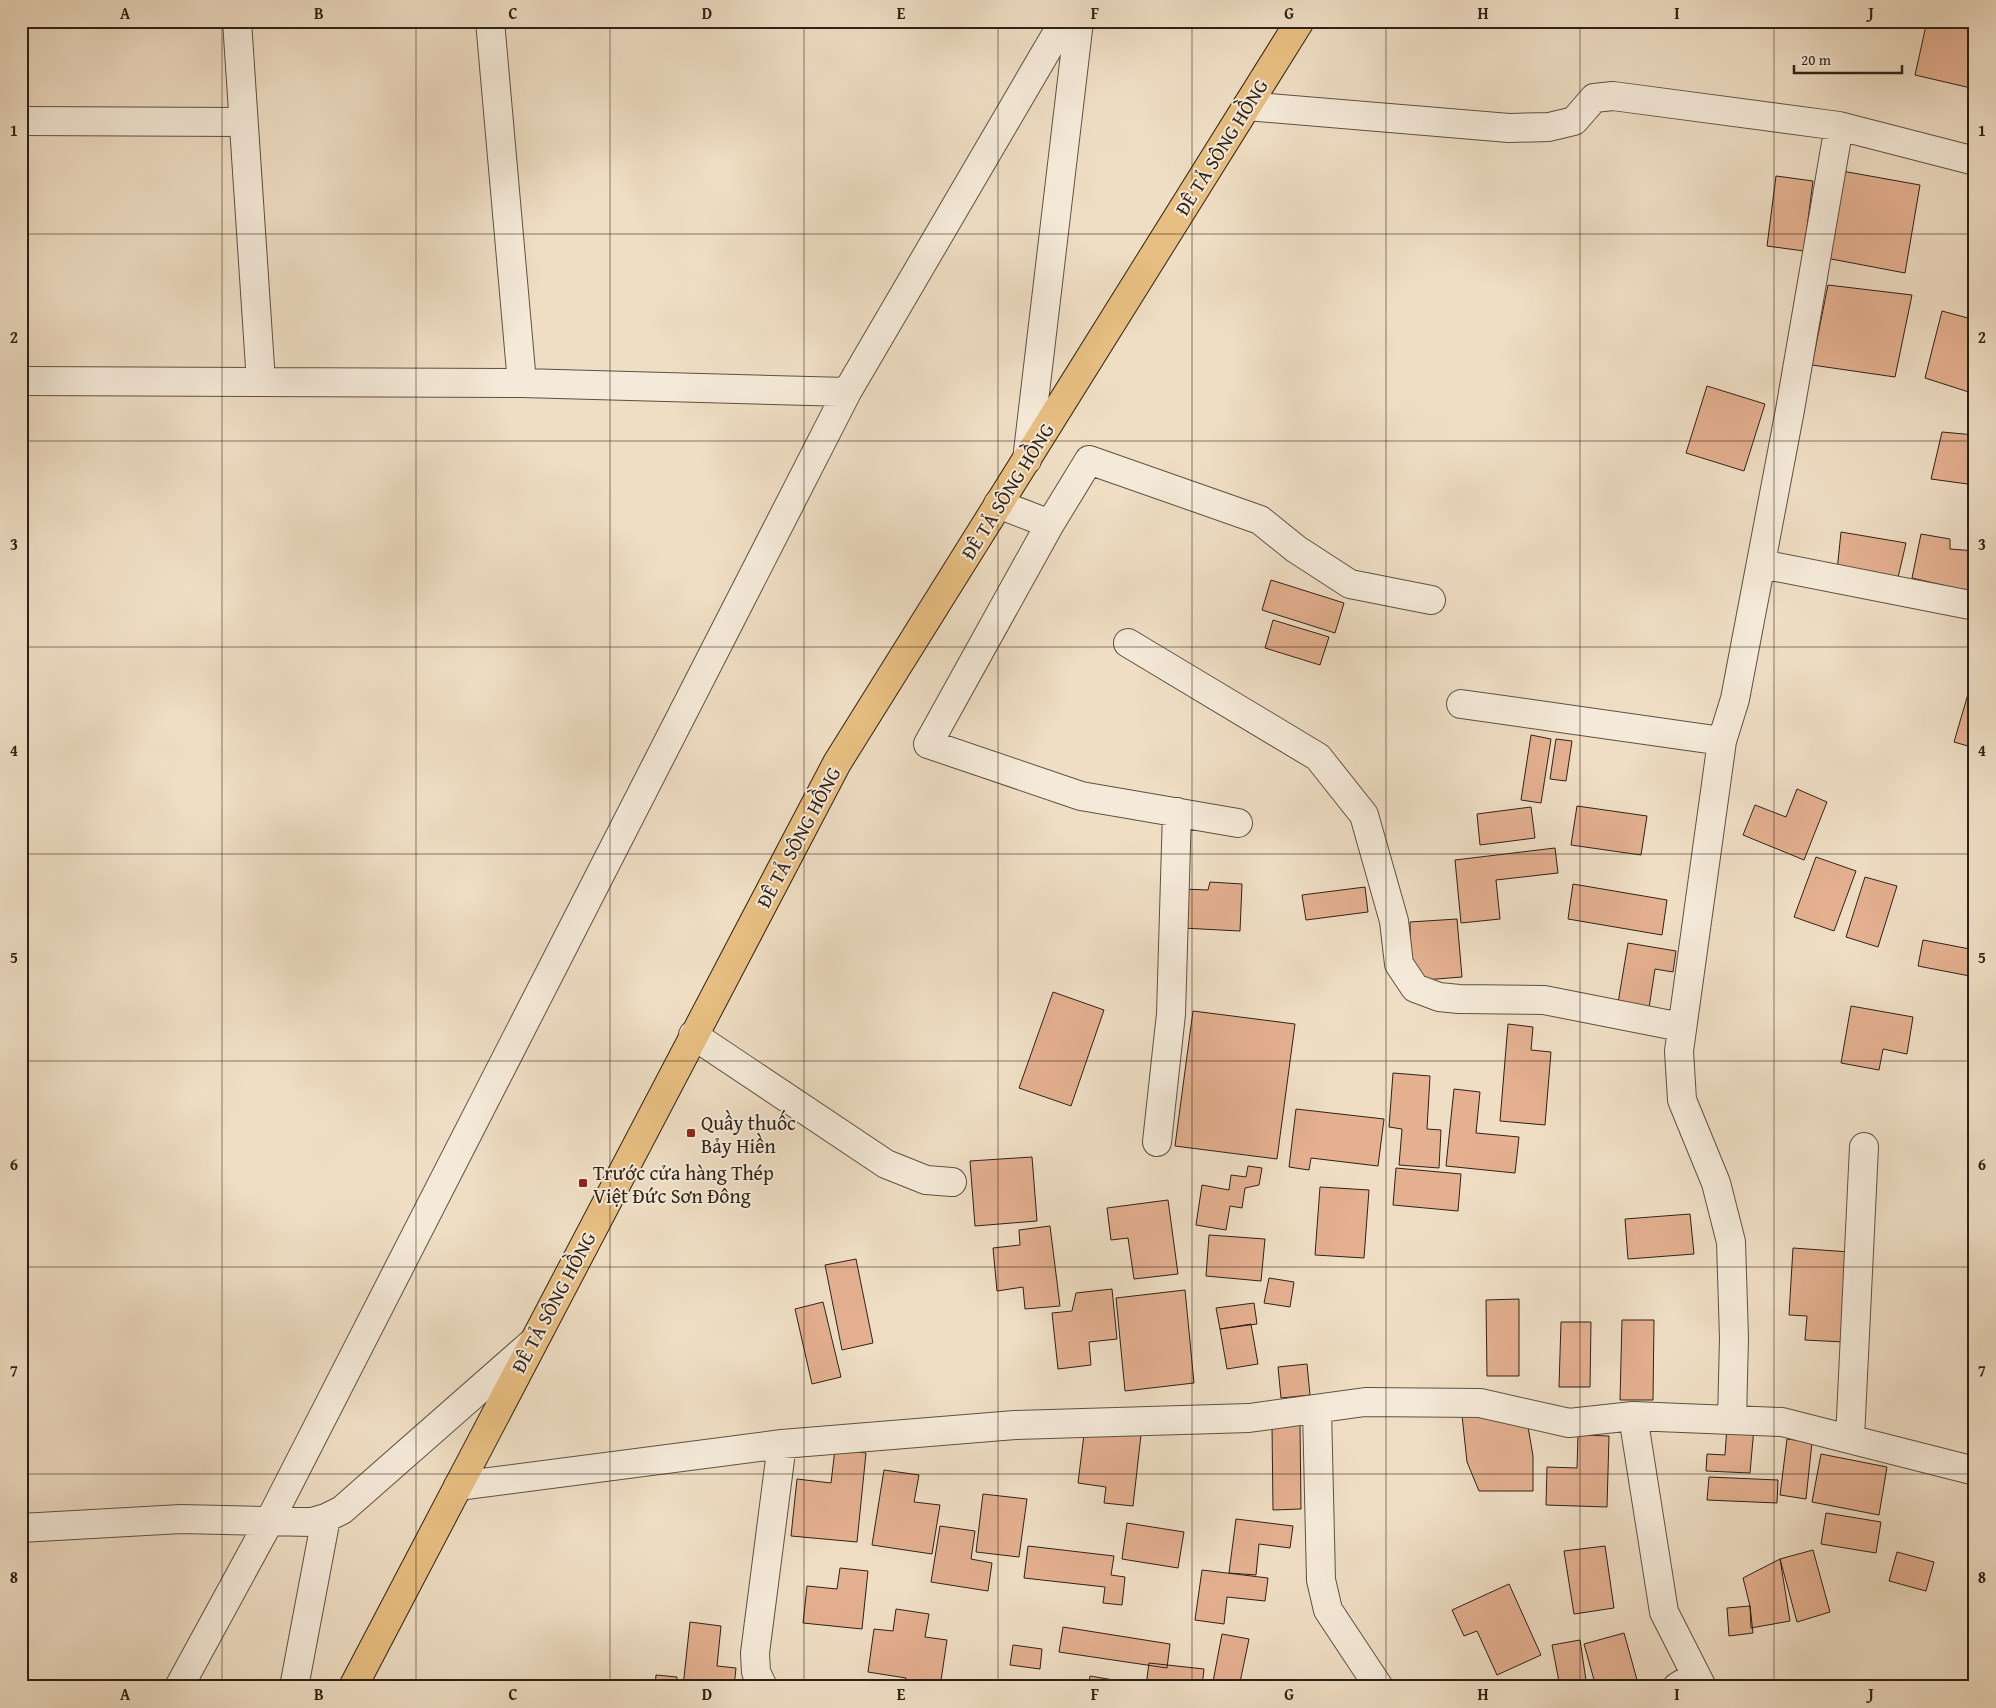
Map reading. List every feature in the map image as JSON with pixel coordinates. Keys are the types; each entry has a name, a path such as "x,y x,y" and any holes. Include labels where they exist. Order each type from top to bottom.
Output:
{"main road":[{"name":"ĐÊ TẢ SÔNG HỒNG","path":"353,1687 837,763 1300,21"}],"street":[{"path":"237,21 261,382"},
{"path":"490,21 522,383"},
{"path":"179,1687 270,1520 847,392 1064,21"},
{"path":"1027,460 1079,21"},
{"path":"1247,106 1509,128 1549,127 1574,121 1594,98 1613,96 1839,126 1975,161"},
{"path":"21,121 243,122"},
{"path":"1732,1420 1734,1338 1731,1242 1716,1184 1682,1100 1678,1051 1722,741 1735,699 1761,564 1839,126"},
{"path":"21,381 522,383 847,392"},
{"path":"1238,823 1081,796 928,744 1050,524 1089,460 1260,520 1296,549 1350,584 1431,600"},
{"path":"998,504 1050,524"},
{"path":"1761,564 1975,606"},
{"path":"1128,643 1318,756 1364,815 1394,921 1399,964 1415,988 1438,997 1459,1000 1544,1000 1681,1027"},
{"path":"1461,704 1722,741"},
{"path":"1157,1142 1171,1014 1177,812"},
{"path":"694,1035 886,1164 926,1180 952,1182"},
{"path":"1850,1438 1864,1147"},
{"path":"21,1528 181,1519 312,1522 326,1518 342,1510 532,1343"},
{"path":"458,1486 782,1444 1014,1425 1249,1418 1365,1402 1480,1403 1569,1423 1633,1416 1782,1422 1975,1471"},
{"path":"1317,1409 1321,1580 1328,1610 1379,1687"},
{"path":"1633,1416 1664,1612 1692,1683"},
{"path":"763,1687 756,1672 755,1654 782,1444"},
{"path":"294,1687 326,1518"}],"building":[{"path":"1927,21 1975,21 1975,89 1915,75"},
{"path":"1842,171 1920,185 1905,273 1826,258"},
{"path":"1776,176 1813,181 1804,251 1767,246"},
{"path":"1828,285 1912,295 1895,377 1812,365"},
{"path":"1942,311 1975,320 1975,394 1925,378"},
{"path":"1707,386 1765,404 1744,471 1686,453"},
{"path":"1942,432 1975,435 1975,485 1931,479"},
{"path":"1841,532 1906,543 1897,582 1837,571"},
{"path":"1921,534 1950,539 1950,549 1975,551 1973,592 1912,578"},
{"path":"1271,580 1344,603 1335,633 1262,610"},
{"path":"1273,620 1329,637 1320,665 1265,648"},
{"path":"1968,694 1975,696 1975,748 1954,742"},
{"path":"1531,735 1551,739 1541,803 1521,800"},
{"path":"1556,739 1572,741 1566,781 1550,779"},
{"path":"1797,789 1827,802 1804,860 1743,835 1755,805 1786,817"},
{"path":"1577,806 1647,816 1641,855 1571,845"},
{"path":"1531,807 1535,838 1480,845 1477,814"},
{"path":"1555,848 1558,873 1496,880 1500,919 1461,923 1455,860"},
{"path":"1816,857 1856,871 1834,931 1794,917"},
{"path":"1865,877 1897,886 1878,947 1846,937"},
{"path":"1210,882 1242,884 1240,931 1182,928 1183,889 1208,890"},
{"path":"1573,884 1667,900 1662,935 1568,919"},
{"path":"1365,887 1368,912 1306,920 1302,895"},
{"path":"1457,919 1462,977 1411,981 1410,922"},
{"path":"1923,940 1975,950 1975,977 1918,966"},
{"path":"1628,943 1676,951 1673,972 1655,969 1649,1008 1618,1003"},
{"path":"1053,992 1104,1010 1071,1106 1019,1088"},
{"path":"1851,1006 1913,1017 1907,1054 1883,1049 1879,1070 1841,1063"},
{"path":"1193,1011 1295,1024 1277,1159 1175,1146"},
{"path":"1508,1024 1533,1027 1531,1050 1551,1052 1545,1125 1500,1121"},
{"path":"1393,1073 1430,1076 1427,1129 1441,1130 1439,1168 1399,1165 1402,1129 1389,1127"},
{"path":"1454,1089 1480,1092 1476,1133 1519,1137 1515,1173 1446,1166"},
{"path":"1296,1109 1384,1119 1378,1166 1311,1158 1309,1170 1289,1167"},
{"path":"1032,1157 1037,1221 975,1226 970,1161"},
{"path":"1248,1166 1262,1168 1259,1185 1245,1188 1242,1208 1230,1206 1226,1230 1196,1225 1202,1185 1229,1190 1231,1175 1246,1177"},
{"path":"1396,1168 1461,1174 1458,1211 1393,1205"},
{"path":"1320,1187 1369,1190 1364,1258 1315,1255"},
{"path":"1168,1200 1178,1274 1134,1279 1128,1238 1111,1240 1107,1208"},
{"path":"1690,1214 1694,1254 1628,1259 1625,1219"},
{"path":"1050,1226 1060,1306 1025,1309 1023,1287 997,1291 993,1248 1020,1245 1019,1230"},
{"path":"1209,1235 1265,1239 1261,1281 1206,1276"},
{"path":"1793,1248 1850,1252 1844,1342 1805,1340 1807,1316 1789,1315"},
{"path":"856,1259 873,1343 842,1350 825,1265"},
{"path":"1269,1278 1294,1282 1290,1307 1264,1303"},
{"path":"1112,1289 1117,1339 1089,1342 1091,1365 1058,1369 1052,1313 1072,1311 1076,1293"},
{"path":"1185,1290 1194,1383 1125,1391 1116,1298"},
{"path":"1519,1299 1519,1376 1487,1376 1486,1300"},
{"path":"823,1302 841,1377 812,1384 795,1309"},
{"path":"1254,1303 1257,1324 1220,1329 1216,1308"},
{"path":"1622,1320 1654,1320 1653,1400 1620,1400"},
{"path":"1561,1322 1591,1322 1590,1387 1559,1387"},
{"path":"1251,1324 1258,1364 1227,1369 1220,1329"},
{"path":"1307,1364 1310,1395 1281,1398 1278,1367"},
{"path":"1460,1397 1525,1409 1533,1456 1533,1491 1479,1491 1467,1462"},
{"path":"1087,1410 1143,1417 1133,1506 1104,1503 1106,1487 1078,1483"},
{"path":"1300,1424 1301,1509 1273,1510 1272,1425"},
{"path":"1727,1426 1754,1428 1750,1473 1706,1471 1707,1454 1725,1455"},
{"path":"1578,1435 1609,1436 1607,1507 1546,1505 1547,1467 1577,1468"},
{"path":"1787,1439 1812,1442 1806,1499 1780,1495"},
{"path":"835,1449 866,1453 857,1542 791,1536 797,1479 831,1483"},
{"path":"1821,1454 1887,1467 1879,1515 1812,1502"},
{"path":"884,1470 919,1475 914,1502 940,1505 932,1554 872,1545"},
{"path":"1709,1477 1778,1480 1777,1503 1707,1500"},
{"path":"983,1494 1027,1499 1019,1557 976,1552"},
{"path":"1826,1513 1881,1522 1876,1553 1821,1544"},
{"path":"1236,1519 1293,1526 1290,1548 1259,1544 1256,1575 1229,1573"},
{"path":"1127,1523 1184,1532 1178,1568 1122,1559"},
{"path":"940,1526 975,1531 971,1559 992,1563 988,1591 931,1582"},
{"path":"1028,1546 1114,1556 1111,1575 1125,1577 1122,1605 1103,1603 1105,1587 1024,1578"},
{"path":"1605,1546 1614,1608 1574,1614 1564,1551"},
{"path":"1813,1550 1830,1612 1797,1622 1780,1559"},
{"path":"1897,1552 1934,1562 1926,1591 1889,1581"},
{"path":"1780,1559 1790,1621 1751,1628 1750,1606 1743,1578"},
{"path":"840,1568 868,1571 862,1629 803,1623 807,1586 837,1589"},
{"path":"1202,1570 1268,1578 1265,1601 1227,1597 1224,1624 1195,1620"},
{"path":"1509,1584 1541,1655 1497,1675 1477,1631 1464,1636 1452,1610"},
{"path":"1750,1606 1753,1633 1729,1636 1727,1608"},
{"path":"896,1609 929,1614 925,1637 947,1640 940,1687 904,1687 906,1678 868,1672 874,1629 893,1631"},
{"path":"690,1622 721,1626 717,1666 736,1668 734,1687 683,1687"},
{"path":"1063,1627 1170,1644 1167,1668 1059,1652"},
{"path":"1624,1633 1639,1687 1596,1687 1584,1644"},
{"path":"1222,1634 1249,1639 1239,1687 1212,1687"},
{"path":"1580,1640 1587,1687 1560,1687 1552,1645"},
{"path":"1013,1645 1042,1649 1040,1669 1010,1665"},
{"path":"1149,1663 1204,1669 1202,1687 1146,1686"},
{"path":"656,1675 677,1677 676,1687 655,1687"},
{"path":"1090,1676 1125,1682 1124,1687 1088,1687"}],"place":[{"name":"Quầy thuốc Bảy Hiền","path":"691,1133"},
{"name":"Trước cửa hàng Thép Việt Đức Sơn Đông","path":"583,1183"}]}
